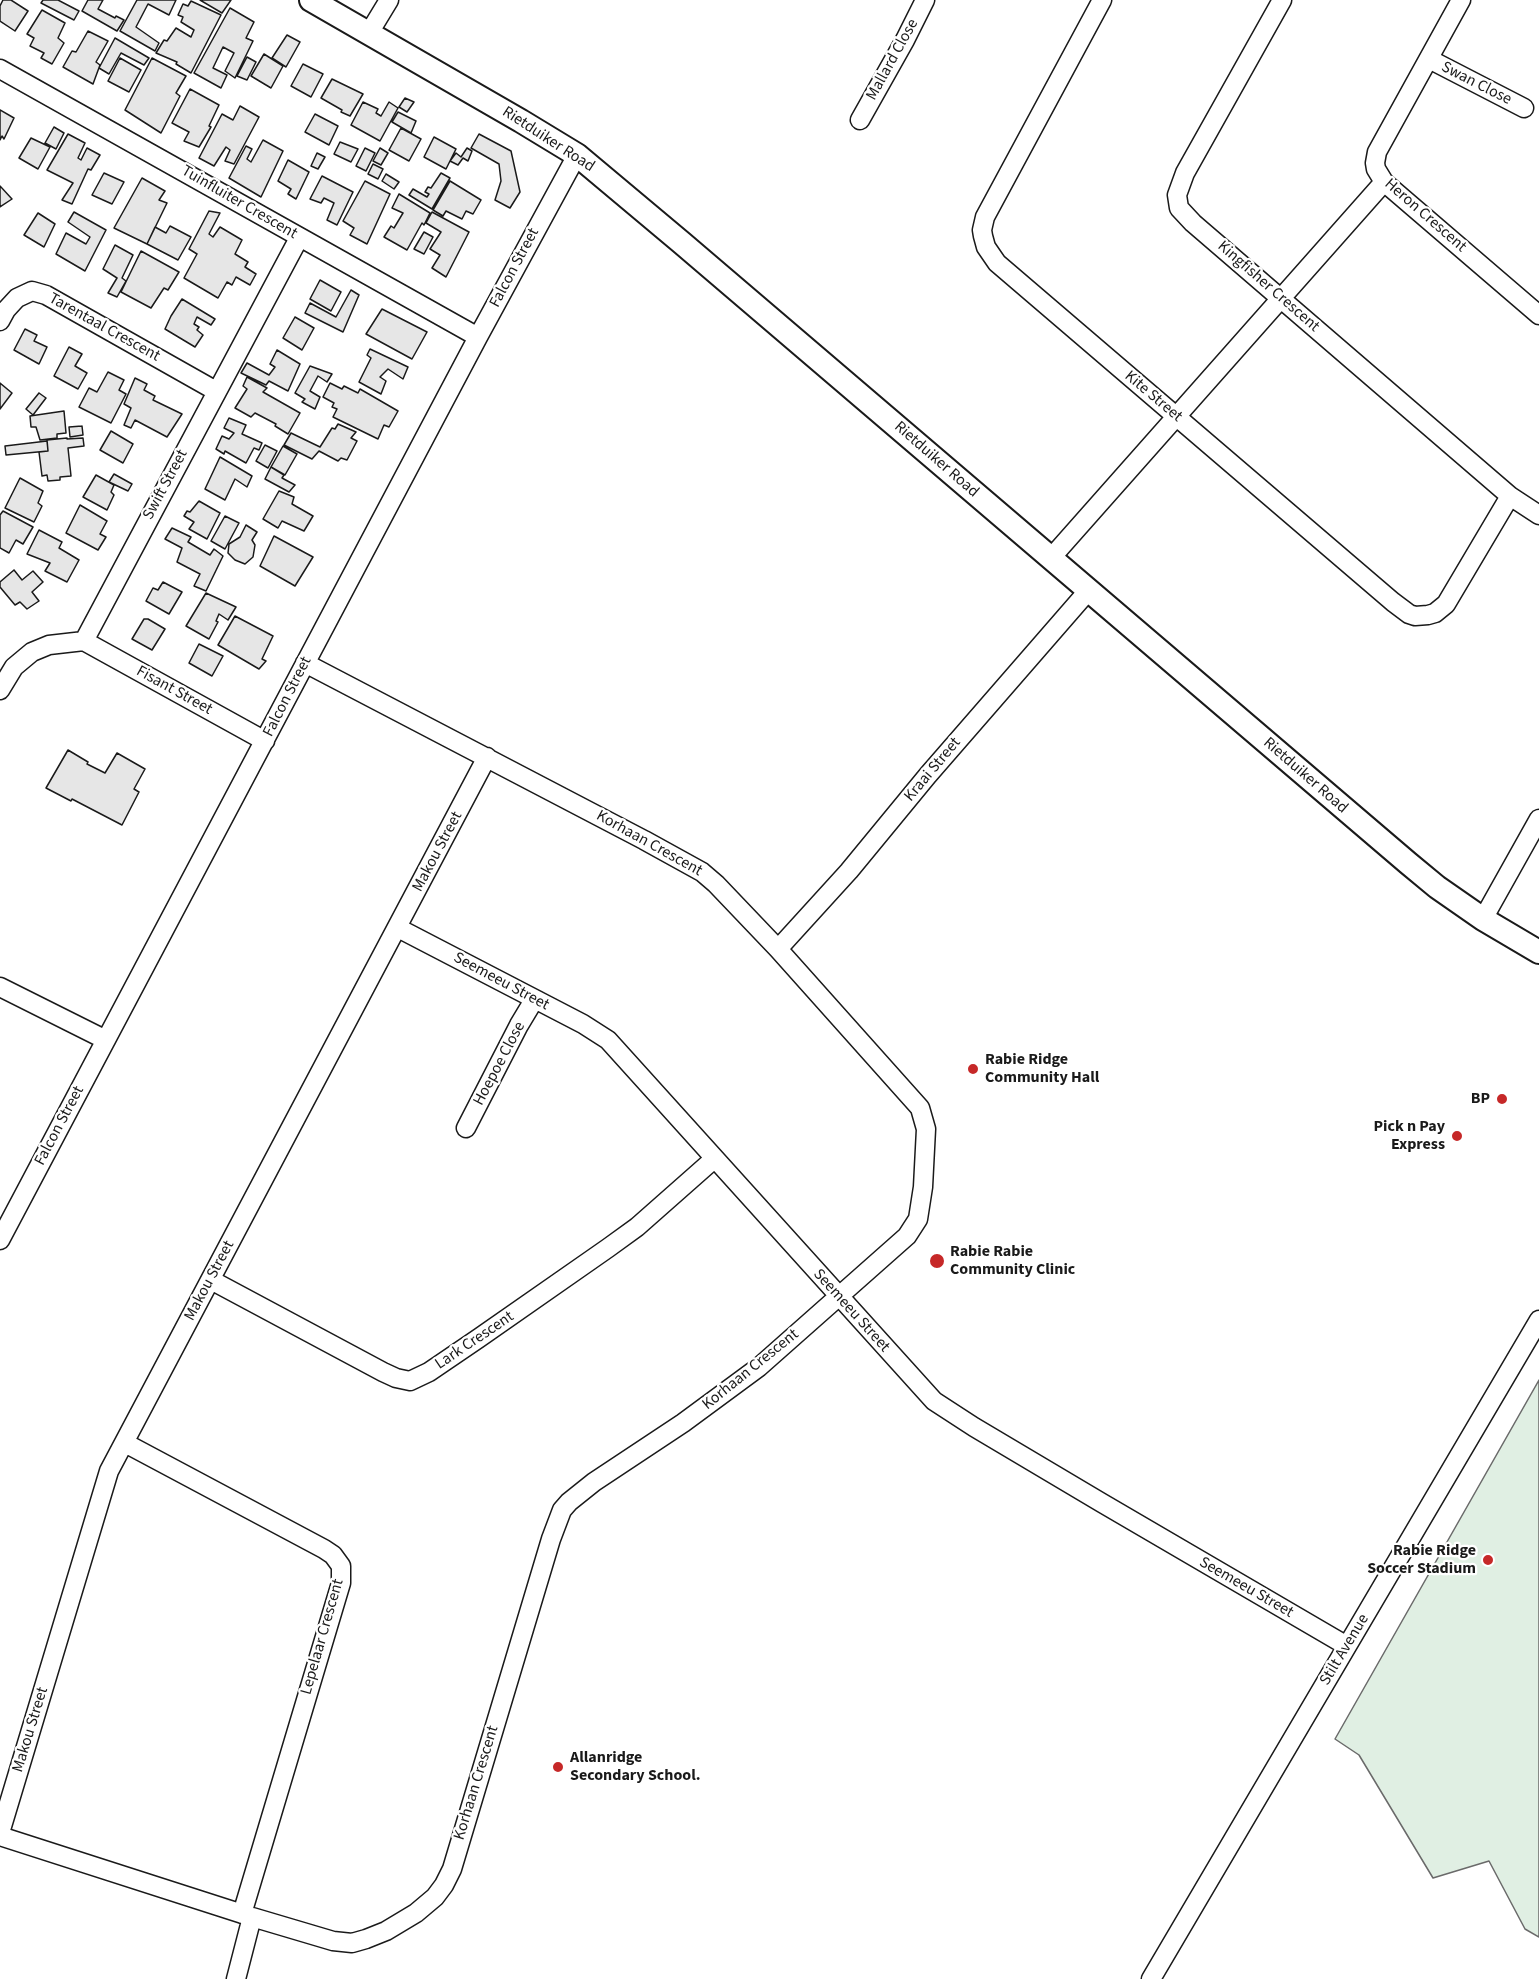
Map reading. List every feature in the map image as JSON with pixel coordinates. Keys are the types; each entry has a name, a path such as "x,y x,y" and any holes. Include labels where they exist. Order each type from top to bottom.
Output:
{"street":[{"name":"Rietduiker Road","path":"311,0 521,120 577,155 1415,869 1482,919 1539,952"},
{"path":"369,33 389,0"},
{"name":"Mallard Close","path":"860,120 925,0"},
{"name":"Kite Street","path":"1102,0 988,211 983,224 983,236 986,247 997,263 1404,612 1423,617 1435,613 1446,604 1510,496"},
{"name":"Kingfisher Crescent","path":"1282,0 1185,172 1177,201 1184,215 1510,496 1539,515"},
{"name":"Heron Crescent","path":"1461,0 1377,152 1376,169 1384,182 1539,315"},
{"name":"Swan Close","path":"1429,59 1524,108"},
{"name":"Tuinfluiter Crescent","path":"0,69 478,337"},
{"name":"Falcon Street","path":"0,1240 478,337 577,155"},
{"path":"1051,558 1384,182"},
{"name":"Swift Street","path":"84,641 299,238"},
{"name":"Tarentaal Crescent","path":"0,321 16,298 32,291 38,292 216,391"},
{"name":"Kraai Street","path":"778,949 849,871 928,775 1088,591"},
{"path":"0,690 14,666 32,652 50,645 84,641"},
{"name":"Fisant Street","path":"84,641 265,741"},
{"name":"Korhaan Crescent","path":"0,1834 247,1916 333,1941 352,1943 386,1931 423,1908 444,1885 452,1869 551,1539 562,1510 594,1482 736,1386 839,1297 914,1228 921,1205 927,1129 924,1116 914,1101 778,949 732,899 702,872 305,663"},
{"name":"Makou Street","path":"0,1834 105,1483 487,757"},
{"path":"1482,919 1539,819"},
{"name":"Seemeeu Street","path":"398,928 583,1024 608,1040 892,1356 942,1407 1347,1646"},
{"path":"0,987 106,1040"},
{"name":"Hoepoe Close","path":"466,1128 534,1000"},
{"name":"Lark Crescent","path":"211,1280 383,1372 410,1381 429,1372 637,1227 714,1159"},
{"name":"Stilt Avenue","path":"1151,1979 1539,1320"},
{"name":"Lepelaar Crescent","path":"125,1443 324,1549 333,1555 341,1566 341,1583 247,1916 236,1979"}],"green space":[{"name":"Rabie Ridge Soccer Stadium","path":"1539,1380 1539,1937 1525,1929 1489,1861 1433,1878 1359,1755 1335,1739"}],"building":[{"path":"3,0 11,0 28,11 15,31 0,21 0,6"},
{"path":"43,0 58,0 79,11 74,20 41,3"},
{"path":"88,0 103,0 98,9 124,20 117,31 82,11"},
{"path":"137,0 176,0 169,15 148,4 136,27 159,43 155,51 120,31"},
{"path":"200,0 231,0 222,13"},
{"path":"191,1 221,15 191,73 176,64 177,62 156,53 164,40 167,41 176,28 191,37 194,30 181,22 183,17 178,15 183,4 188,6"},
{"path":"230,8 254,22 246,38 253,41 235,78 225,71 234,53 223,47 213,68 227,75 221,88 194,73"},
{"path":"42,10 65,23 58,38 64,43 52,64 41,58 44,53 30,46 34,38 27,34"},
{"path":"88,31 108,41 96,62 100,65 93,84 63,67 72,51 76,52"},
{"path":"287,35 300,42 286,67 272,58"},
{"path":"115,38 149,58 144,65 121,53 109,74 99,68"},
{"path":"264,54 283,66 271,88 251,76"},
{"path":"247,57 256,62 247,80 237,76"},
{"path":"120,58 141,70 129,92 108,81"},
{"path":"152,58 186,76 176,93 180,96 161,133 125,110"},
{"path":"303,64 323,74 311,97 291,86"},
{"path":"332,79 363,94 350,116 321,98"},
{"path":"190,89 219,105 209,126 211,127 199,147 184,141 189,132 172,123"},
{"path":"405,98 414,102 407,112 399,107"},
{"path":"363,102 378,109 376,113 381,116 389,102 398,108 380,141 351,125"},
{"path":"240,106 259,117 234,164 225,161 230,150 226,147 214,166 199,158 222,114 233,120"},
{"path":"0,110 14,118 4,139 2,136 0,140"},
{"path":"398,112 416,121 411,133 392,122"},
{"path":"315,114 338,126 329,145 305,132"},
{"path":"54,127 64,133 56,149 45,143"},
{"path":"401,128 421,139 409,161 389,150"},
{"path":"68,134 85,143 78,158 81,160 87,148 100,155 91,170 88,169 72,204 62,200 73,183 47,170"},
{"path":"479,134 511,151 520,192 510,208 495,200 501,181 499,164 471,148"},
{"path":"434,137 456,149 446,169 424,157"},
{"path":"31,138 50,147 38,169 19,158"},
{"path":"263,140 283,151 261,197 229,178 246,146 252,149 247,159 251,162"},
{"path":"340,142 358,149 351,162 334,154"},
{"path":"365,148 375,153 366,171 356,166"},
{"path":"380,148 388,153 381,165 373,161"},
{"path":"467,148 472,151 468,161 463,158 458,165 450,161 456,153 461,157"},
{"path":"317,153 325,157 318,169 311,166"},
{"path":"288,160 309,172 296,199 288,194 291,189 278,181"},
{"path":"373,164 383,169 378,179 368,174"},
{"path":"104,173 124,182 112,204 92,195"},
{"path":"441,173 450,178 432,209 409,195 413,189 427,197 429,194 425,192 428,187 431,188"},
{"path":"386,174 399,182 394,189 382,181"},
{"path":"322,176 353,192 337,225 327,220 334,203 324,198 321,203 310,199"},
{"path":"142,178 165,191 159,200 167,203 147,244 114,228"},
{"path":"365,181 390,194 367,244 350,235 354,228 343,221"},
{"path":"450,181 481,200 473,214 466,211 462,219 446,211 443,216 433,210"},
{"path":"0,186 12,199 0,207"},
{"path":"399,194 430,213 407,250 384,237 391,226 394,228 403,213 392,208"},
{"path":"209,211 220,213 209,234 213,237 220,227 242,240 235,254 248,262 245,267 256,274 250,285 236,277 232,285 227,282 218,298 184,278 197,254 189,249"},
{"path":"74,212 106,230 85,271 56,254 66,233 86,244 90,237 68,222"},
{"path":"432,212 469,232 446,277 432,268 440,255 430,249 441,232 426,223"},
{"path":"38,213 55,224 44,247 24,235"},
{"path":"170,226 191,237 178,260 147,244 155,227 166,233"},
{"path":"424,232 433,237 424,254 414,249"},
{"path":"115,245 133,255 122,278 126,281 117,297 108,293 117,278 103,269"},
{"path":"141,251 179,272 168,290 164,288 151,308 121,292"},
{"path":"320,280 341,292 331,311 310,299"},
{"path":"351,290 359,295 343,332 305,313 310,303 336,317"},
{"path":"182,299 215,319 211,325 197,317 194,324 199,327 197,330 203,335 195,347 165,329"},
{"path":"382,309 427,332 412,359 366,334"},
{"path":"295,317 314,328 302,350 283,338"},
{"path":"25,329 37,335 34,341 47,347 39,364 14,350"},
{"path":"69,347 82,354 75,366 87,373 78,389 54,376"},
{"path":"370,349 408,367 403,379 388,369 380,377 386,381 381,394 359,382 371,358 367,355"},
{"path":"277,350 300,364 288,391 269,381 266,385 241,373 247,363 269,375 275,367 270,364"},
{"path":"310,366 332,374 327,382 318,376 310,391 320,397 315,409 302,402 305,399 295,393"},
{"path":"108,372 124,380 119,390 126,394 111,423 79,407 89,388 97,392"},
{"path":"247,377 267,388 263,392 300,413 288,434 275,426 276,424 255,413 251,417 235,408 247,389 243,386"},
{"path":"135,378 147,384 144,390 155,396 153,400 182,414 167,437 135,420 131,428 124,425 131,408 124,404"},
{"path":"0,383 12,393 0,409"},
{"path":"330,383 342,389 344,386 358,393 360,389 398,411 389,427 384,425 378,439 333,417 337,409 332,407 334,403 323,397"},
{"path":"39,393 46,398 33,415 26,409"},
{"path":"64,411 66,433 57,434 57,438 40,440 36,427 31,427 30,416"},
{"path":"229,418 246,425 242,434 262,443 259,450 254,448 246,463 225,451 224,454 216,449 222,436 229,439 234,433 224,428"},
{"path":"338,424 356,432 351,438 357,441 347,460 341,458 338,461 319,451 312,459 284,445 291,433 320,447 332,428 335,429"},
{"path":"82,426 83,435 70,437 69,427"},
{"path":"111,431 133,444 123,463 100,450"},
{"path":"83,438 84,446 68,448 71,476 48,481 47,475 42,476 39,452 48,451 47,440"},
{"path":"47,441 48,451 6,455 5,446"},
{"path":"265,445 277,451 268,468 256,461"},
{"path":"283,446 297,454 285,475 271,467"},
{"path":"220,457 252,476 247,487 235,479 225,500 205,489"},
{"path":"271,467 284,475 282,478 295,485 289,492 265,479"},
{"path":"114,474 132,484 128,491 109,482"},
{"path":"96,475 114,485 111,492 114,495 107,510 83,497"},
{"path":"20,478 43,491 38,503 42,506 34,522 5,508"},
{"path":"279,491 294,497 292,504 313,516 304,531 282,521 278,528 263,519"},
{"path":"199,501 220,513 207,539 189,529 194,522 184,516"},
{"path":"80,505 107,521 100,534 106,537 98,550 66,533"},
{"path":"3,511 33,527 23,544 16,540 9,553 0,548 0,515"},
{"path":"225,516 239,523 225,549 211,541"},
{"path":"246,525 257,532 252,540 255,545 253,557 245,564 235,560 228,553 229,544 240,537"},
{"path":"172,528 191,537 188,542 210,555 214,549 223,556 206,591 194,586 200,574 177,562 182,548 165,539"},
{"path":"39,530 62,542 59,548 79,560 67,582 45,571 50,563 27,554"},
{"path":"274,536 313,557 295,586 260,566"},
{"path":"14,570 22,580 33,571 43,582 32,592 39,601 27,609 20,602 15,605 0,587 0,582"},
{"path":"163,582 182,592 169,614 146,601 153,588 158,590"},
{"path":"206,593 236,607 228,620 219,614 216,621 218,622 209,639 186,626"},
{"path":"235,616 273,636 262,659 266,661 259,669 218,645"},
{"path":"144,619 165,629 152,650 132,639"},
{"path":"199,644 223,656 212,676 189,663"},
{"path":"68,750 88,762 87,764 105,773 117,753 145,769 134,789 139,792 122,825 46,788"}],"place":[{"name":"Rabie Ridge Community Hall","path":"973,1069"},
{"name":"BP","path":"1502,1099"},
{"name":"Pick n Pay Express","path":"1457,1136"},
{"name":"Rabie Rabie Community Clinic","path":"937,1261"},
{"name":"Rabie Ridge Soccer Stadium","path":"1488,1560"},
{"name":"Allanridge Secondary School.","path":"558,1767"}]}
